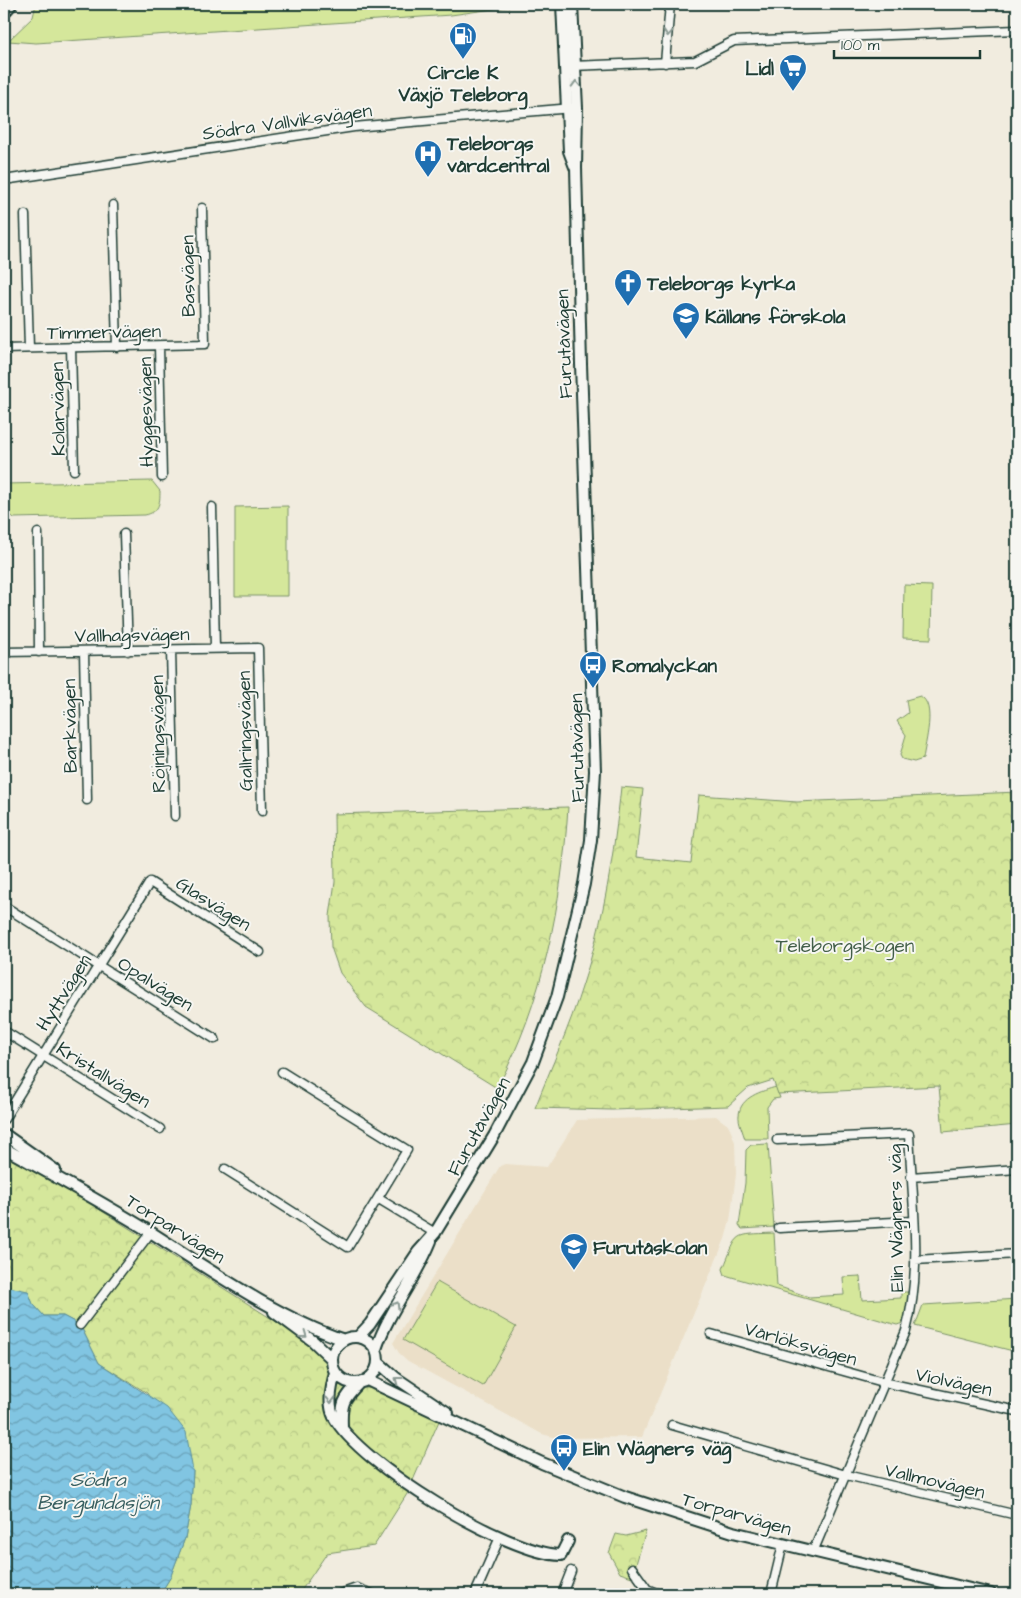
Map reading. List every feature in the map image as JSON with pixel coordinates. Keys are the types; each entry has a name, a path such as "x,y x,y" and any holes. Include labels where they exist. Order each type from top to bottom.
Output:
{"main road":[{"path":"4,12 11,4"}],"street":[{"name":"Furutåvägen","path":"562,4 570,66"},
{"name":"Furutåvägen","path":"376,1349 389,1316 425,1257 434,1234 494,1136 532,1062 557,996 574,936 591,840 595,771 576,168 570,66 572,4"},
{"path":"665,63 670,4"},
{"path":"570,66 695,62 734,41 1017,30"},
{"name":"Södra Vallviksvägen","path":"4,180 354,127 572,108"},
{"path":"113,205 117,347"},
{"name":"Basvägen","path":"202,208 204,344"},
{"path":"25,215 29,348"},
{"name":"Timmervägen","path":"4,349 204,344"},
{"name":"Hyggesvägen","path":"159,346 162,477"},
{"name":"Kolarvägen","path":"71,347 74,470"},
{"path":"212,507 215,648"},
{"path":"38,533 39,652"},
{"path":"124,534 128,652"},
{"name":"Vallhagsvägen","path":"4,652 128,652 215,648 258,648 258,650"},
{"name":"Röjningsvägen","path":"171,650 175,816"},
{"name":"Gallringsvägen","path":"258,650 262,811"},
{"name":"Barkvägen","path":"84,652 87,800"},
{"name":"Glasvägen","path":"150,882 260,952"},
{"name":"Hyttvägen","path":"4,1119 150,882"},
{"name":"Opalvägen","path":"4,906 215,1039"},
{"name":"Kristallvägen","path":"4,1031 160,1129"},
{"path":"224,1169 348,1247 379,1199 407,1150 282,1072"},
{"name":"Torparvägen","path":"4,1134 82,1190"},
{"name":"Elin Wägners väg","path":"777,1140 909,1134 915,1260 913,1305 906,1331 813,1552"},
{"name":"Torparvägen","path":"4,1148 82,1190 251,1295 313,1341 332,1359"},
{"path":"911,1177 1017,1169"},
{"path":"379,1199 434,1234"},
{"path":"779,1228 912,1221"},
{"path":"80,1325 151,1232"},
{"name":"Furutåvägen","path":"358,1337 370,1324 418,1252 434,1234"},
{"path":"915,1260 1017,1254"},
{"name":"Torparvägen","path":"251,1295 320,1331 344,1340"},
{"name":"Vårlöksvägen","path":"710,1334 883,1382"},
{"path":"342,1426 341,1410 345,1396 376,1370 378,1362 376,1349 370,1342 358,1337 344,1340 337,1346 332,1359 335,1372 330,1405 334,1417 355,1442 394,1476 500,1537 552,1555 561,1555 568,1542"},
{"name":"Torparvägen","path":"378,1362 402,1383 483,1434"},
{"path":"335,1372 345,1381 363,1382"},
{"name":"Torparvägen","path":"363,1382 483,1434 542,1463 625,1497 733,1532 991,1594"},
{"name":"Violvägen","path":"883,1382 1017,1411"},
{"name":"Vallmovägen","path":"672,1425 846,1476 1017,1516"},
{"path":"475,1594 500,1537"},
{"path":"772,1594 783,1544"},
{"path":"632,1568 648,1589 659,1594"},
{"path":"562,1594 572,1571"},
{"path":"340,1594 357,1588 372,1594"}],"shaded area":[{"name":"Furutåskolan","path":"716,1116 729,1126 735,1142 736,1174 730,1221 725,1239 642,1437 557,1438 542,1434 408,1361 399,1353 393,1343 500,1166 505,1164 547,1167 577,1120"},
{"path":"617,1585 638,1594 613,1594"}],"green space":[{"path":"36,4 528,4 451,15 36,43 8,41 33,17"},
{"path":"152,481 160,491 159,504 156,510 145,515 14,518 4,509 4,484"},
{"path":"288,506 288,596 235,596 235,507"},
{"path":"904,585 932,586 931,639 903,638"},
{"path":"920,696 925,700 928,707 929,724 923,759 914,762 902,759 900,755 906,735 897,721 908,713 906,700"},
{"name":"Teleborgskogen","path":"621,787 643,789 636,857 691,863 699,795 797,802 1017,792 1017,1125 943,1132 939,1086 778,1094 773,1080 748,1088 728,1106 612,1110 535,1108 572,1015 597,936 607,887"},
{"path":"568,807 561,879 548,952 527,1022 497,1088 366,1007 340,973 331,947 330,916 335,882 334,814"},
{"path":"776,1087 780,1098 773,1099 767,1107 768,1139 745,1139 739,1117 740,1109 747,1099"},
{"path":"768,1144 774,1227 742,1229 739,1225 745,1183 746,1150 751,1145"},
{"path":"4,1153 72,1192 286,1328 318,1351 337,1381 345,1386 378,1389 439,1421 407,1494 374,1546 327,1553 299,1594 160,1594 170,1578 185,1538 191,1505 193,1471 147,1393 99,1363 80,1325 63,1316 44,1316 33,1304 28,1292 4,1286"},
{"path":"774,1233 777,1286 809,1297 844,1295 843,1277 860,1276 862,1300 901,1298 901,1292 908,1292 910,1298 903,1323 897,1325 725,1275 723,1269 735,1241 739,1237 751,1234"},
{"path":"437,1282 516,1327 483,1386 403,1340"},
{"path":"1017,1299 1017,1352 915,1326 923,1305"},
{"path":"646,1531 632,1577 620,1573 609,1553 616,1534 626,1536"}],"water":[{"name":"Södra Bergundasjön","path":"4,1286 28,1291 33,1304 44,1316 63,1316 80,1325 99,1363 167,1408 186,1432 193,1471 191,1505 185,1538 170,1578 160,1594 4,1594"}],"place":[{"name":"Circle K Växjö Teleborg","path":"463,60"},
{"name":"Lidl","path":"793,92"},
{"name":"Teleborgs vårdcentral","path":"428,178"},
{"name":"Teleborgs kyrka","path":"628,307"},
{"name":"Källans förskola","path":"686,340"},
{"name":"Romalyckan","path":"593,689"},
{"name":"Furutåskolan","path":"574,1271"},
{"name":"Elin Wägners väg","path":"564,1472"}]}
